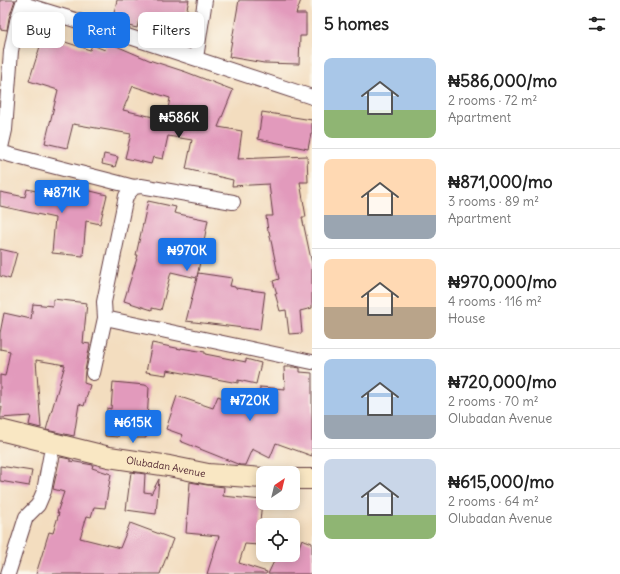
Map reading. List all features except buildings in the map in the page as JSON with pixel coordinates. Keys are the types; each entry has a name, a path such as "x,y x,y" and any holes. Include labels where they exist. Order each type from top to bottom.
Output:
{"street":[{"path":"196,58 205,0"},
{"path":"233,202 141,186 134,187 0,152 5,130 11,51 17,21 23,2 312,97"},
{"path":"93,373 105,318 104,302 126,196 134,187"},
{"path":"105,318 312,362"},
{"name":"Olubadan Avenue","path":"0,430 109,457 169,466 208,474 256,477"},
{"path":"8,574 26,518 38,505 44,491 52,442"},
{"path":"300,479 312,479"}]}
